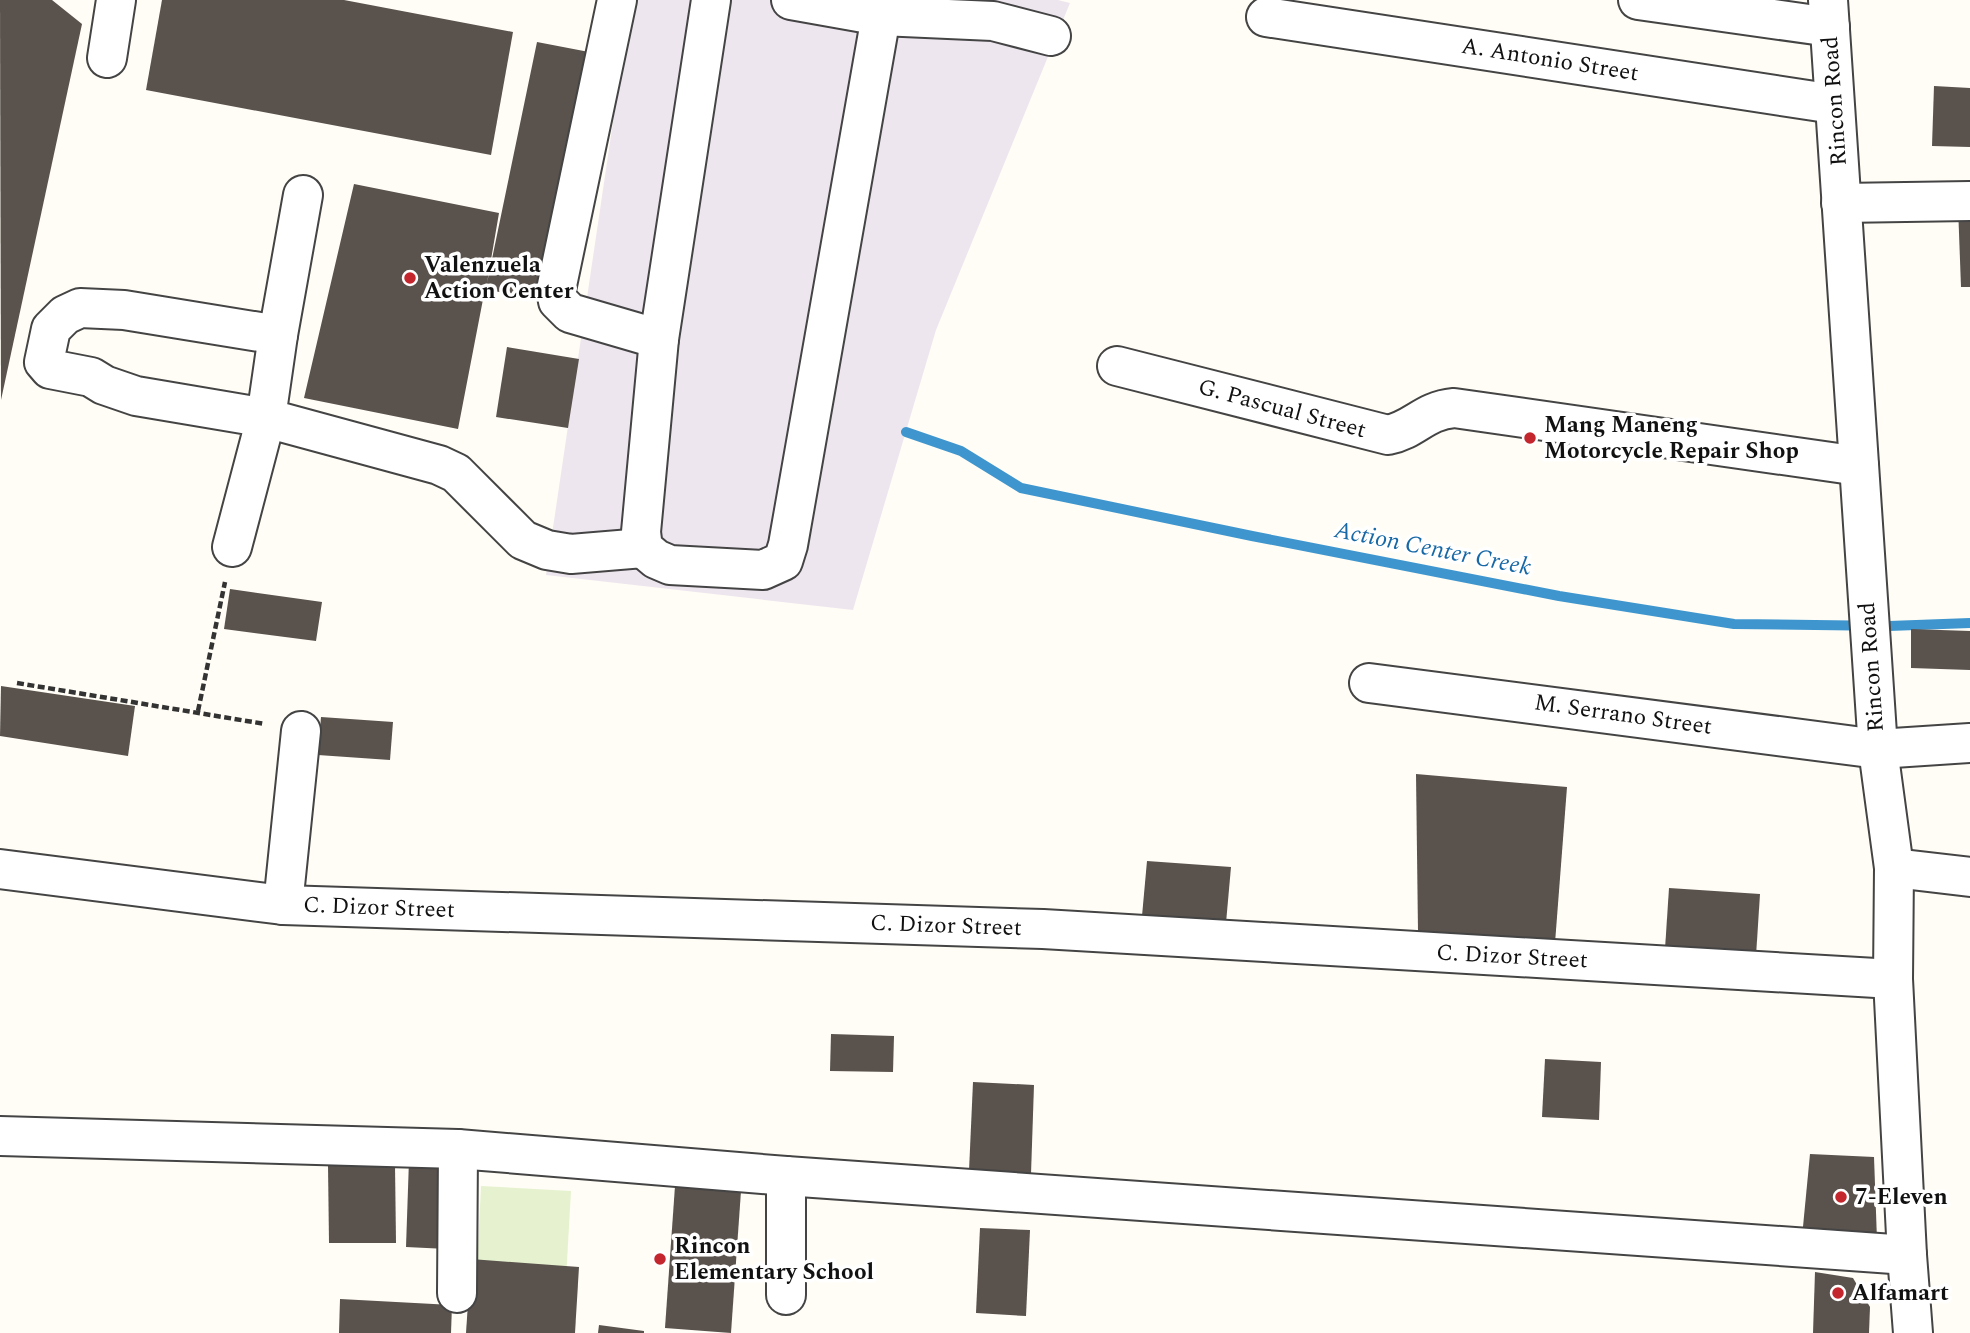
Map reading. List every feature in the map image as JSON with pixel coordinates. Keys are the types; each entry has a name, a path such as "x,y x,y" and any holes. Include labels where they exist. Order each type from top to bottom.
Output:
{"street":[{"path":"107,58 116,0"},
{"path":"617,0 556,290 558,301 570,313 659,339"},
{"path":"711,0 659,339 641,532 643,548 656,559 670,565 763,570 783,561 793,518 881,16"},
{"path":"791,0 881,16 994,10 1051,36"},
{"path":"1638,0 1829,14"},
{"name":"Rincon Road","path":"1829,14 1878,749 1894,868 1893,979 1913,1333"},
{"name":"A. Antonio Street","path":"1266,17 1835,104"},
{"path":"232,547 266,418 303,195"},
{"path":"1842,203 1970,201"},
{"path":"278,335 124,310 80,308 65,314 51,329 44,362 50,369 91,377 104,386 136,396 266,418 439,465 456,474 523,540 547,550 571,554 643,548"},
{"name":"G. Pascual Street","path":"1117,366 1388,435 1403,432 1438,410 1454,408 1859,466"},
{"name":"M. Serrano Street","path":"1368,682 1878,749 1970,743"},
{"path":"282,905 301,731"},
{"path":"1894,868 1970,877"},
{"name":"C. Dizor Street","path":"0,869 282,905 1043,929 1893,979"},
{"path":"0,1136 458,1149 786,1176 1907,1255"},
{"path":"457,1293 458,1149"},
{"path":"786,1176 786,1295"}],"path":[{"path":"198,711 232,547"},
{"path":"17,683 198,711 301,731"}],"shaded area":[{"path":"631,0 1058,0 1070,3 936,330 853,610 546,575"}],"green space":[{"path":"481,1186 571,1191 563,1333 474,1333"}],"building":[{"path":"0,0 52,0 82,24 1,400"},
{"path":"162,0 344,0 513,32 491,155 146,90"},
{"name":"Valenzuela Action Center","path":"537,42 589,52 537,300 485,289 458,429 304,398 354,184 499,213 487,283"},
{"path":"1934,86 1970,88 1970,147 1932,146"},
{"path":"1958,206 1970,206 1970,287 1961,287"},
{"path":"507,347 579,359 568,428 496,417"},
{"path":"230,589 322,602 316,641 224,629"},
{"path":"1911,629 1970,631 1970,670 1911,668"},
{"path":"1,686 135,706 128,756 0,736"},
{"path":"321,717 393,722 390,760 318,755"},
{"path":"1416,774 1567,787 1555,943 1418,931"},
{"path":"1147,861 1231,867 1226,923 1142,916"},
{"path":"1669,888 1760,894 1756,956 1665,949"},
{"path":"831,1034 894,1036 893,1072 830,1071"},
{"path":"1545,1059 1601,1062 1599,1120 1542,1117"},
{"path":"973,1082 1034,1085 1031,1174 969,1171"},
{"name":"7-Eleven","path":"1810,1154 1874,1157 1877,1240 1802,1237"},
{"path":"409,1160 450,1162 447,1249 406,1247"},
{"path":"328,1165 395,1165 396,1243 329,1243"},
{"path":"675,1186 741,1191 731,1333 665,1328"},
{"path":"980,1228 1030,1230 1026,1316 976,1313"},
{"path":"471,1259 579,1267 575,1333 466,1333"},
{"name":"Alfamart","path":"1815,1272 1853,1278 1870,1307 1869,1333 1813,1333"},
{"path":"340,1299 452,1305 451,1333 339,1333"},
{"path":"599,1325 644,1331 644,1333 598,1333"}],"waterway":[{"name":"Action Center Creek","path":"906,432 961,451 1021,488 1559,596 1734,624 1889,626 1970,623"}],"place":[{"name":"Valenzuela Action Center","path":"410,278"},
{"name":"Mang Maneng Motorcycle Repair Shop","path":"1530,438"},
{"name":"7-Eleven","path":"1841,1197"},
{"name":"Rincon Elementary School","path":"660,1259"},
{"name":"Alfamart","path":"1838,1293"}]}
